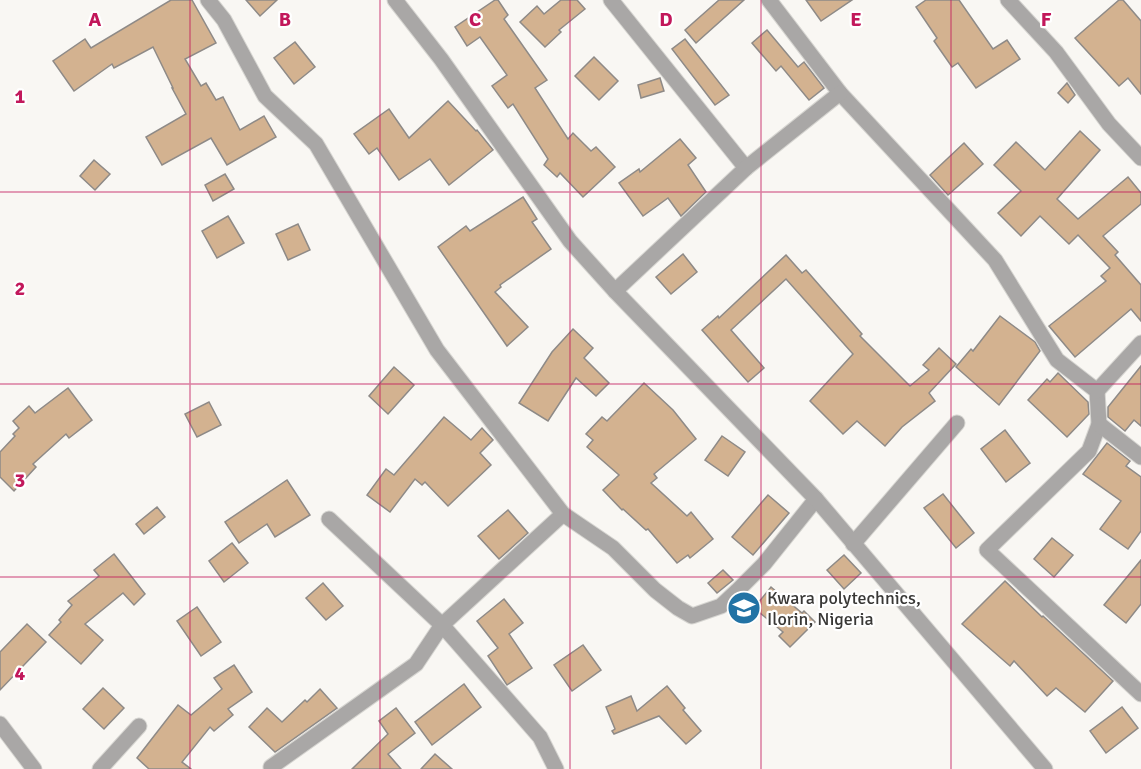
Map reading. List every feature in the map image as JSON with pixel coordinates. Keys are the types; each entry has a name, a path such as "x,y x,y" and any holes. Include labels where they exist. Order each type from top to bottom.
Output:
{"street":[{"path":"208,0 224,20 265,96 316,144 437,350 563,514 613,548 655,590 692,616 721,606 764,564 816,499"},
{"path":"395,0 441,60 570,242 816,499 1045,769"},
{"path":"611,0 746,168"},
{"path":"769,0 840,93 995,260 1057,360 1097,391"},
{"path":"1008,0 1056,52 1109,124 1141,158"},
{"path":"615,291 746,168 840,93"},
{"path":"1141,343 1097,391 1099,424 1089,451 987,550 1141,694"},
{"path":"854,544 957,423"},
{"path":"1099,424 1141,456"},
{"path":"271,767 417,663 442,625 563,514"},
{"path":"329,519 442,625 540,737 554,769"},
{"path":"0,724 34,769"},
{"path":"100,769 139,726"}],"building":[{"path":"171,0 192,0 216,43 185,59 201,86 206,83 216,100 223,97 240,130 264,116 276,137 227,165 211,138 162,165 146,137 186,114 153,47 114,68 112,64 74,91 53,61 85,39 91,48"},
{"path":"246,0 277,0 260,16"},
{"path":"498,0 508,15 504,19 547,80 535,88 568,139 573,133 591,151 596,147 615,167 583,197 560,173 557,177 544,165 548,159 513,104 508,108 492,86 507,75 480,37 467,46 455,27"},
{"path":"561,0 577,0 585,9 559,30 561,32 545,47 520,22 537,6 544,14"},
{"path":"719,0 744,0 696,43 685,30"},
{"path":"806,0 852,0 821,21"},
{"path":"926,0 959,0 993,49 1007,40 1020,59 976,88 958,63 952,67 934,41 937,38 916,7"},
{"path":"1119,0 1123,0 1141,21 1141,94 1128,78 1119,86 1075,38"},
{"path":"767,30 798,67 804,62 824,88 809,100 781,66 776,71 752,43"},
{"path":"685,39 729,95 715,105 672,49"},
{"path":"295,42 315,67 294,84 274,58"},
{"path":"594,57 618,81 599,100 575,76"},
{"path":"660,78 664,91 641,98 638,85"},
{"path":"1067,83 1075,95 1068,103 1058,93"},
{"path":"448,101 493,150 449,185 430,159 399,180 377,148 369,154 354,134 389,109 409,138"},
{"path":"1080,131 1100,150 1057,199 1078,219 1128,177 1141,193 1141,204 1103,236 1118,252 1115,255 1141,285 1141,321 1131,309 1075,357 1049,326 1106,281 1101,276 1110,268 1078,235 1069,244 1040,216 1021,236 998,213 1021,191 994,165 1016,142 1045,170"},
{"path":"680,139 696,158 688,165 706,192 681,216 668,198 643,216 619,183 639,169 640,172"},
{"path":"964,143 983,164 948,195 930,175"},
{"path":"94,160 110,174 95,190 80,176"},
{"path":"225,174 234,189 213,201 205,185"},
{"path":"523,197 537,219 532,222 551,249 500,285 501,287 495,292 528,327 507,346 438,247 466,226 470,231"},
{"path":"228,216 244,243 217,258 202,231"},
{"path":"298,224 310,250 288,260 276,234"},
{"path":"683,254 697,272 671,294 656,277"},
{"path":"786,255 802,273 806,270 862,334 860,336 910,386 929,370 923,365 939,348 956,364 929,393 935,401 902,427 885,446 857,421 843,434 810,401 853,354 786,279 731,330 764,368 748,382 702,330 718,316 719,318"},
{"path":"1000,316 1035,342 1040,351 999,405 956,367 971,349 973,351"},
{"path":"573,329 593,348 584,358 609,383 596,396 576,378 548,421 519,403 552,352"},
{"path":"1141,366 1141,426 1134,420 1125,431 1108,417 1108,407"},
{"path":"394,367 414,385 388,414 369,396"},
{"path":"1058,373 1088,402 1089,414 1067,437 1028,400 1047,379 1050,382"},
{"path":"644,383 673,410 696,439 654,474 657,478 651,483 687,516 691,512 713,539 690,558 688,555 677,563 648,529 646,530 622,510 603,490 619,475 587,447 593,440 586,434 602,417 607,421"},
{"path":"68,388 92,420 69,438 66,434 33,464 36,467 14,491 0,477 0,452 15,436 13,434 19,428 13,421 29,406 35,413"},
{"path":"209,402 221,425 197,437 185,414"},
{"path":"444,417 471,440 482,428 493,440 480,453 491,465 448,506 425,482 422,485 415,479 390,512 367,495 386,469 394,475"},
{"path":"1005,430 1030,463 1006,482 981,449"},
{"path":"722,436 745,452 728,476 705,460"},
{"path":"1107,443 1130,461 1126,466 1141,477 1141,531 1128,549 1100,529 1121,501 1083,474"},
{"path":"287,480 310,515 275,537 267,524 239,543 225,522"},
{"path":"943,494 974,533 956,548 924,508"},
{"path":"768,495 789,513 753,555 732,537"},
{"path":"157,507 165,517 144,534 136,524"},
{"path":"508,510 528,533 499,559 478,536"},
{"path":"1052,538 1073,555 1054,577 1034,559"},
{"path":"232,543 248,563 224,582 209,561"},
{"path":"114,554 145,594 134,605 123,593 85,624 103,640 81,664 49,635 72,605 68,601 99,576 94,570"},
{"path":"844,555 861,573 844,589 827,570"},
{"path":"1141,560 1141,604 1126,623 1104,605"},
{"path":"723,570 733,580 717,593 708,583"},
{"path":"1005,581 1113,681 1085,712 1056,688 1047,696 1014,661 1010,666 962,624"},
{"path":"323,583 343,606 326,620 306,598"},
{"path":"771,587 815,622 790,647 779,636 783,632 754,608"},
{"path":"504,599 523,623 509,634 532,668 507,685 488,656 498,648 477,621"},
{"path":"197,607 221,642 201,656 177,621"},
{"path":"27,624 46,642 0,690 0,652"},
{"path":"583,645 601,670 572,691 554,665"},
{"path":"234,665 252,692 228,709 233,715 214,731 210,727 182,762 191,769 149,769 137,758 178,705 191,715 222,689 214,678"},
{"path":"464,684 481,707 432,745 415,722"},
{"path":"667,686 701,731 686,744 659,716 614,734 612,731 615,729 606,707 631,696 637,711"},
{"path":"103,688 124,708 104,729 83,709"},
{"path":"320,689 337,708 275,752 249,727 267,708 282,722"},
{"path":"1122,707 1138,728 1106,753 1090,731"},
{"path":"396,708 415,733 388,754 401,769 352,769 388,734 379,721"},
{"path":"435,754 452,769 421,769"}],"place":[{"name":"Kwara polytechnics, Ilorin, Nigeria","path":"744,608"}]}
